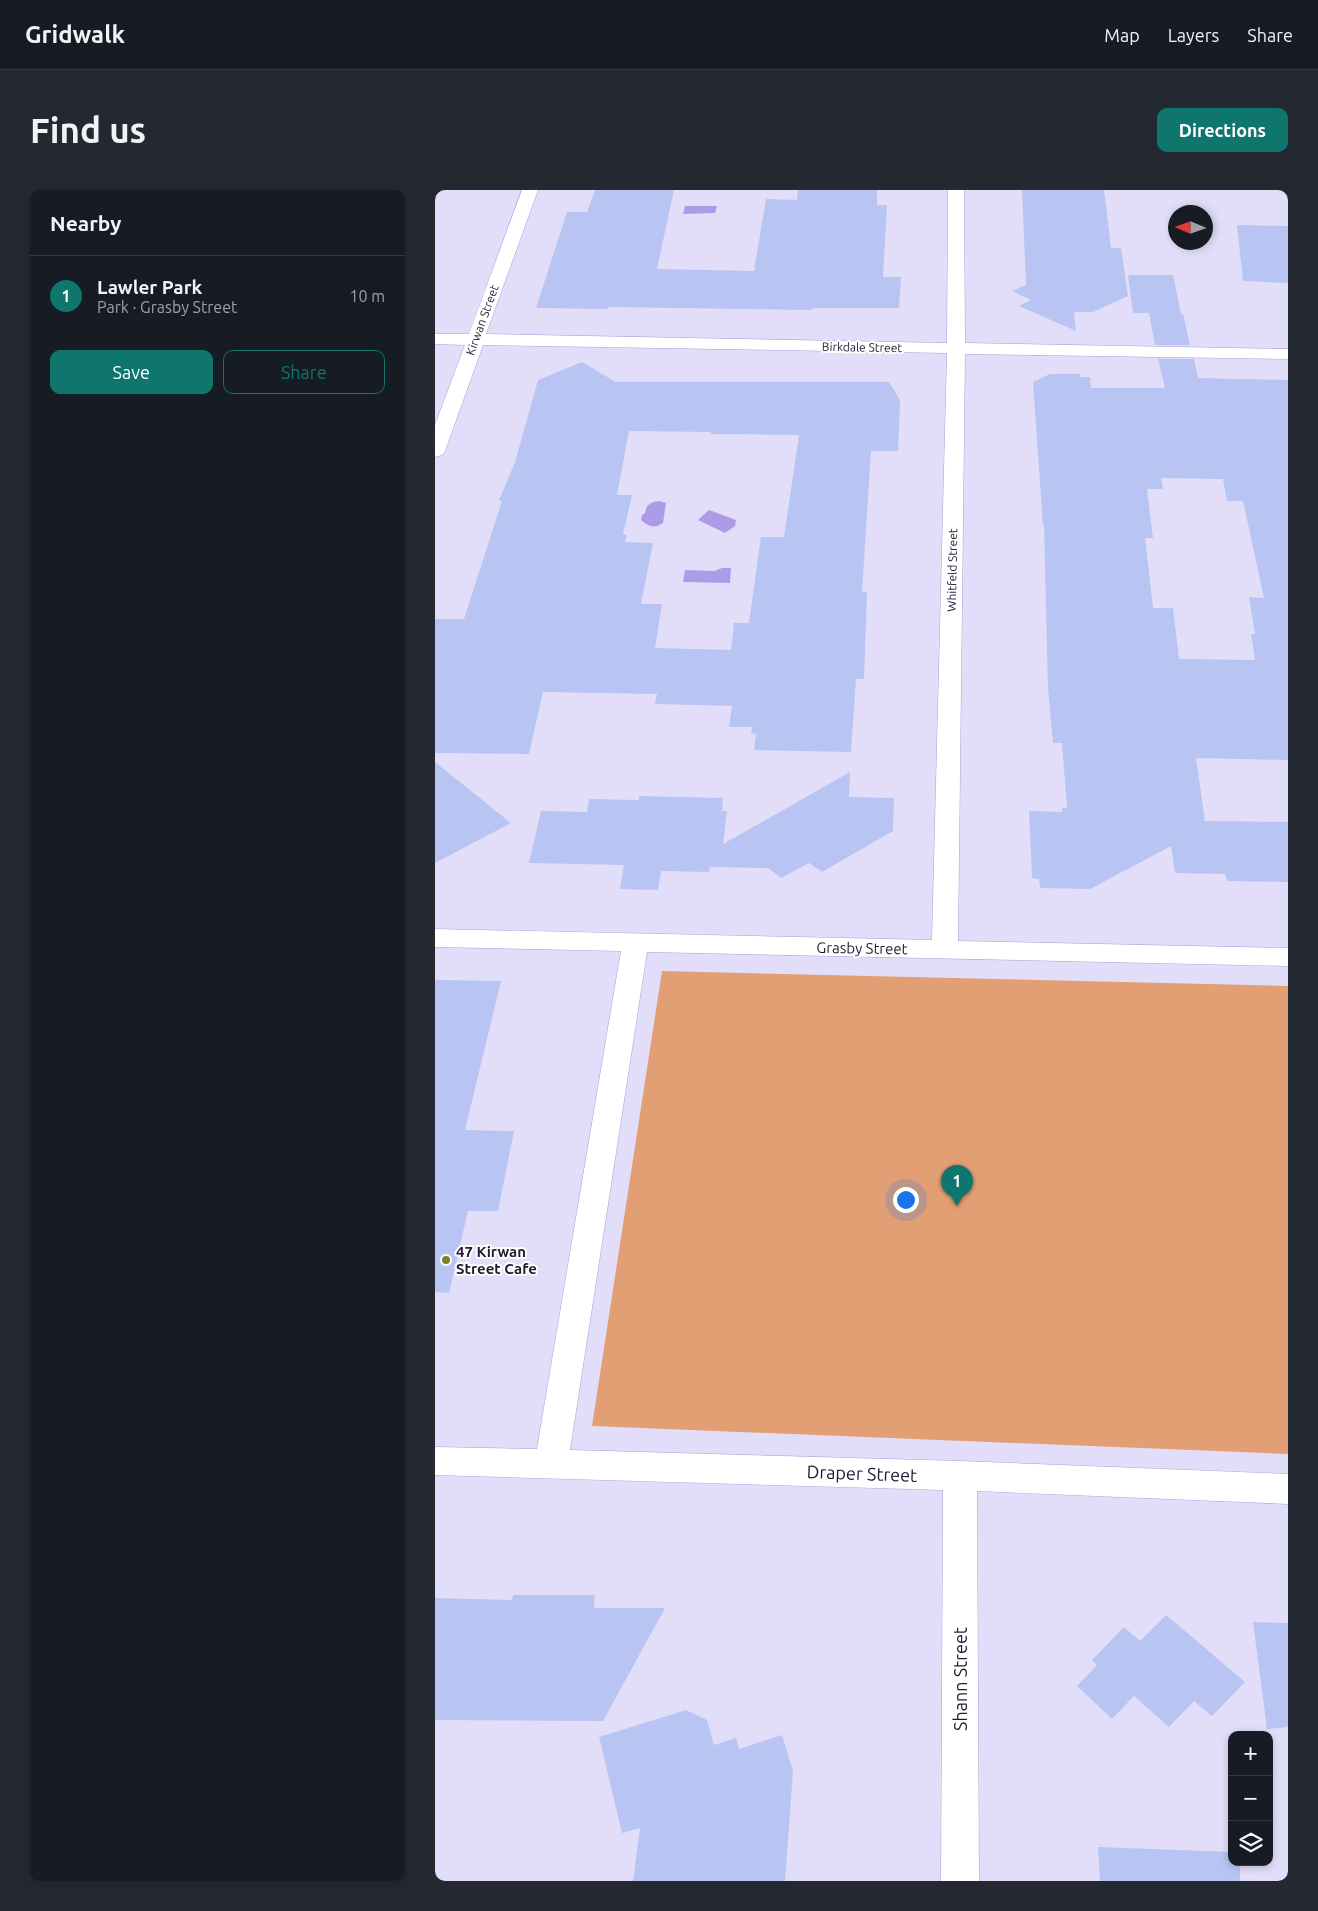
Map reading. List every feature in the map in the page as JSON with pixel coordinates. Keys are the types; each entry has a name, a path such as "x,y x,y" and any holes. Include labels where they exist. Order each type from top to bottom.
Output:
{"street":[{"name":"Kirwan Street","path":"435,451 530,190"},
{"name":"Whitfeld Street","path":"945,949 956,348 956,190"},
{"name":"Birkdale Street","path":"435,340 1288,354"},
{"name":"Grasby Street","path":"435,938 635,944 1288,957"},
{"path":"551,1465 635,944"},
{"name":"Draper Street","path":"435,1461 960,1476 1288,1489"},
{"name":"Shann Street","path":"959,1881 960,1476"}],"shaded area":[{"path":"685,206 717,206 715,213 683,214"},
{"path":"659,501 666,503 663,523 654,527 649,526 641,520 642,515 645,513 647,506"},
{"path":"709,510 736,520 735,526 725,533 698,520"},
{"path":"722,568 731,568 730,583 683,582 685,570 714,571"},
{"path":"662,971 1288,986 1288,1454 592,1426"}],"building":[{"path":"595,190 674,190 657,269 754,271 766,199 797,200 798,190 877,190 877,205 887,205 883,277 901,277 899,308 812,308 813,310 608,307 607,309 536,308 567,212 587,212"},
{"path":"1022,190 1104,190 1111,248 1121,248 1128,296 1093,312 1074,312 1076,331 1019,306 1031,300 1012,291 1026,285"},
{"path":"1237,225 1288,226 1288,283 1243,281"},
{"path":"1128,275 1173,275 1190,345 1155,345 1149,313 1133,313"},
{"path":"1158,359 1194,359 1198,378 1288,380 1288,760 1196,758 1205,821 1288,822 1288,882 1227,881 1225,874 1175,873 1171,846 1090,889 1040,888 1039,879 1032,878 1029,811 1062,812 1062,808 1067,808 1062,743 1053,743 1048,689 1044,525 1033,382 1050,374 1080,374 1080,377 1090,377 1091,388 1165,388","holes":["1161,478 1223,479 1227,501 1243,501 1264,598 1249,597 1255,634 1251,634 1255,660 1179,659 1173,608 1153,608 1145,538 1153,538 1147,489 1163,489"]},
{"path":"582,362 616,382 889,382 900,400 898,451 871,451 862,592 867,592 864,679 856,679 851,752 754,750 756,734 751,733 752,727 729,727 732,706 655,704 657,694 543,692 529,754 435,753 435,619 464,619 502,501 499,500 515,462 538,380","holes":["629,431 711,432 711,434 799,435 784,537 761,537 749,623 734,623 731,650 655,648 662,604 641,604 653,543 625,542 627,535 623,534 632,495 617,495"]},
{"path":"435,762 511,823 435,863"},
{"path":"850,772 849,797 894,798 893,831 822,872 809,863 781,878 768,868 710,867 709,872 661,871 658,890 620,889 624,865 529,863 541,811 587,812 589,799 639,800 639,796 723,798 722,811 727,811 723,844"},
{"path":"435,980 501,981 465,1130 514,1131 498,1211 468,1211 449,1293 435,1292"},
{"path":"513,1595 595,1595 594,1608 665,1608 603,1721 435,1720 435,1598 512,1600"},
{"path":"1166,1615 1245,1682 1212,1716 1194,1701 1169,1727 1134,1696 1112,1719 1077,1686 1097,1665 1092,1660 1124,1627 1140,1641"},
{"path":"1253,1622 1288,1623 1288,1727 1267,1729"},
{"path":"686,1710 707,1720 714,1745 736,1738 739,1749 782,1735 793,1771 785,1881 633,1881 640,1828 622,1833 599,1737"},
{"path":"1098,1847 1228,1852 1228,1866 1240,1866 1240,1881 1100,1881"}],"place":[{"name":"Lawler Park","path":"957,1206"},
{"name":"47 Kirwan Street Cafe","path":"446,1260"}]}
